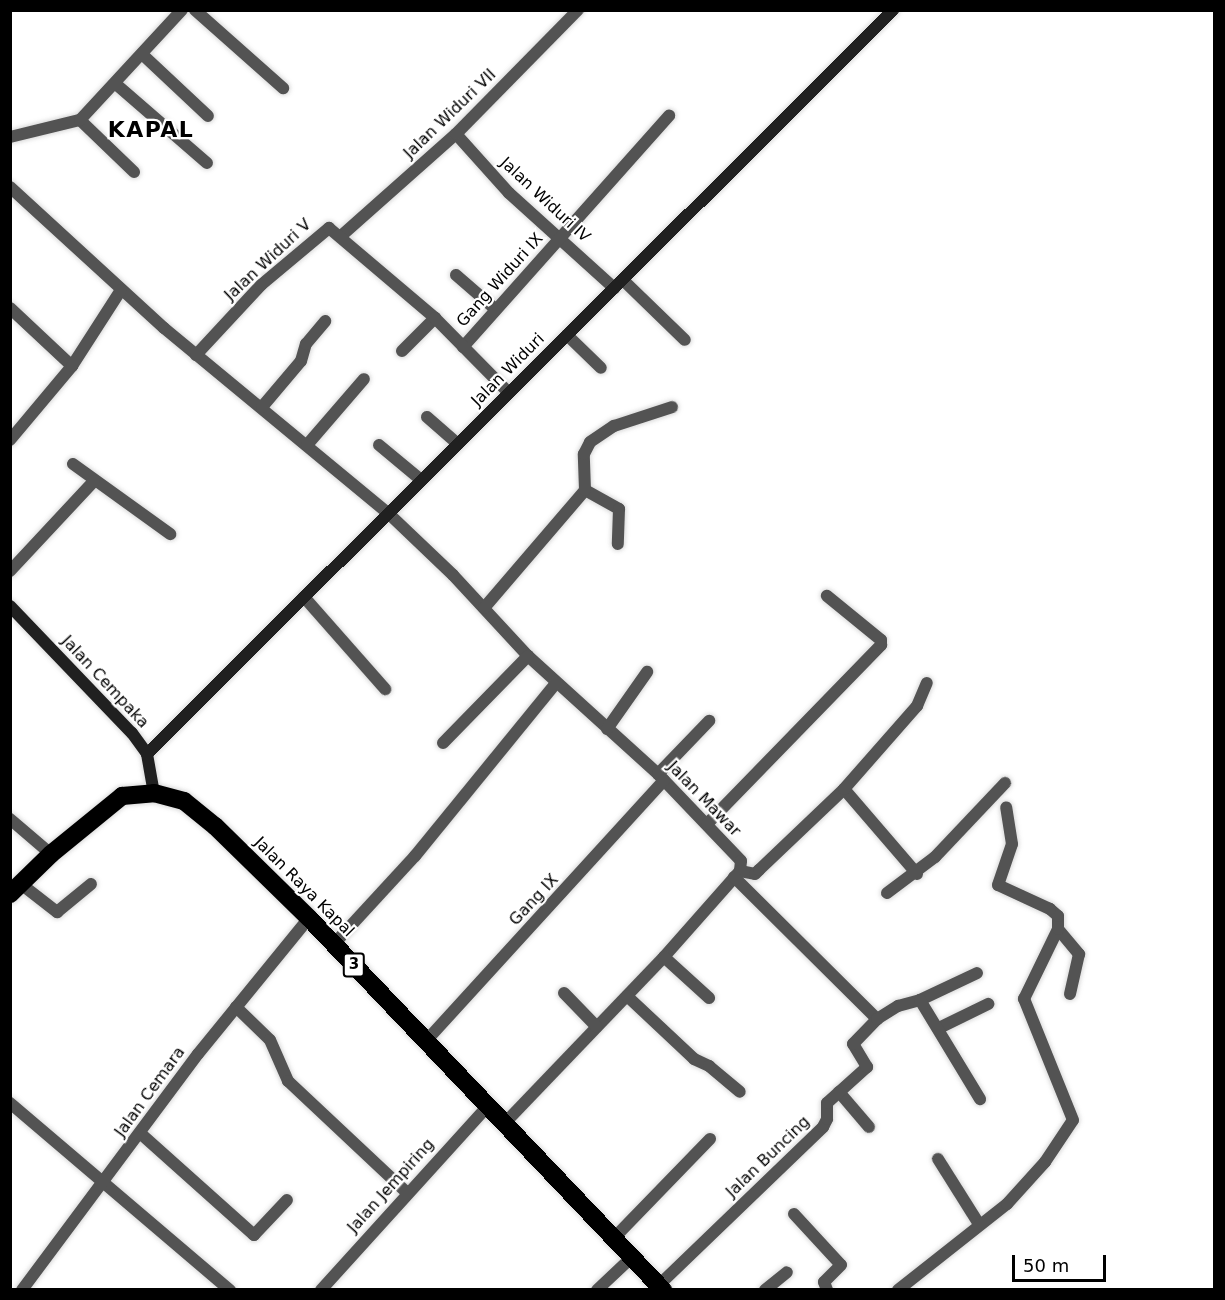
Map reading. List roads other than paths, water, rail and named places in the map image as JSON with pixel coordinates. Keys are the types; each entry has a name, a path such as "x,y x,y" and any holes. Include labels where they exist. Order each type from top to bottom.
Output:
{"highway":[{"name":"Jalan Raya Kapal","path":"16,889 51,854 113,802 135,793 154,792 184,801 201,813 309,918 661,1287"}],"street":[{"path":"10,137 80,120 117,84 182,10"},
{"path":"195,10 283,88"},
{"name":"Jalan Widuri VII","path":"341,236 456,134 578,10"},
{"name":"Jalan Widuri","path":"147,753 893,10"},
{"path":"143,55 207,116"},
{"path":"117,84 207,163"},
{"name":"Gang Widuri IX","path":"463,347 494,308 669,116"},
{"path":"80,120 134,172"},
{"name":"Jalan Widuri IV","path":"456,134 509,193 685,340"},
{"path":"10,176 14,188"},
{"name":"Jalan Mawar","path":"14,188 121,290 388,513 484,608 528,656 661,777 707,824 741,861 737,874 877,1019"},
{"name":"Jalan Widuri V","path":"196,354 261,285 307,250 325,229 341,236"},
{"path":"341,236 435,318 509,393"},
{"path":"456,275 494,308"},
{"path":"10,440 72,366 121,290"},
{"path":"10,308 72,366"},
{"path":"402,351 435,318"},
{"path":"262,407 298,365 306,344 325,321"},
{"path":"567,335 601,368"},
{"path":"307,445 363,379"},
{"path":"484,608 585,490 584,454 590,442 614,426 672,407"},
{"path":"427,417 458,444"},
{"path":"379,445 421,480"},
{"path":"73,464 170,534"},
{"path":"10,572 94,481"},
{"path":"585,490 619,509 618,544"},
{"path":"707,824 881,645 881,640 827,596"},
{"path":"304,597 386,689"},
{"name":"Jalan Cempaka","path":"11,608 117,714 147,753 154,792"},
{"path":"443,743 528,656"},
{"path":"607,729 648,672"},
{"path":"334,944 416,856 556,683"},
{"path":"505,1124 664,957 737,874 755,874 844,789 918,706 927,683"},
{"name":"Gang IX","path":"426,1041 709,721"},
{"path":"887,893 916,874 1005,783"},
{"path":"844,789 916,874"},
{"path":"1006,807 1012,844 998,885 1056,913 1058,928 1079,954 1070,994"},
{"path":"10,819 51,854"},
{"path":"16,889 57,912 92,884"},
{"name":"Jalan Cemara","path":"22,1290 236,1007 309,918"},
{"path":"898,1290 987,1218 1045,1162 1073,1120 1024,999 1058,928"},
{"path":"664,957 709,998"},
{"path":"877,1019 898,1006 977,972"},
{"path":"564,993 597,1027"},
{"path":"627,996 694,1059 709,1066 740,1092"},
{"path":"916,1000 939,1028 980,1099"},
{"path":"939,1028 988,1004"},
{"path":"236,1007 270,1040 288,1081 406,1192"},
{"name":"Jalan Buncing","path":"661,1287 823,1127 827,1119 826,1103 867,1067 852,1046 877,1019"},
{"path":"839,1092 869,1127"},
{"path":"10,1103 230,1290"},
{"name":"Jalan Jempiring","path":"321,1290 406,1192 488,1106"},
{"path":"140,1134 254,1235 287,1200"},
{"path":"614,1238 710,1139"},
{"path":"938,1159 987,1218"},
{"path":"794,1214 841,1265 824,1282 827,1290"},
{"path":"597,1290 632,1257"},
{"path":"765,1290 787,1272"}],"district":[{"name":"KAPAL","path":"151,130"}]}
